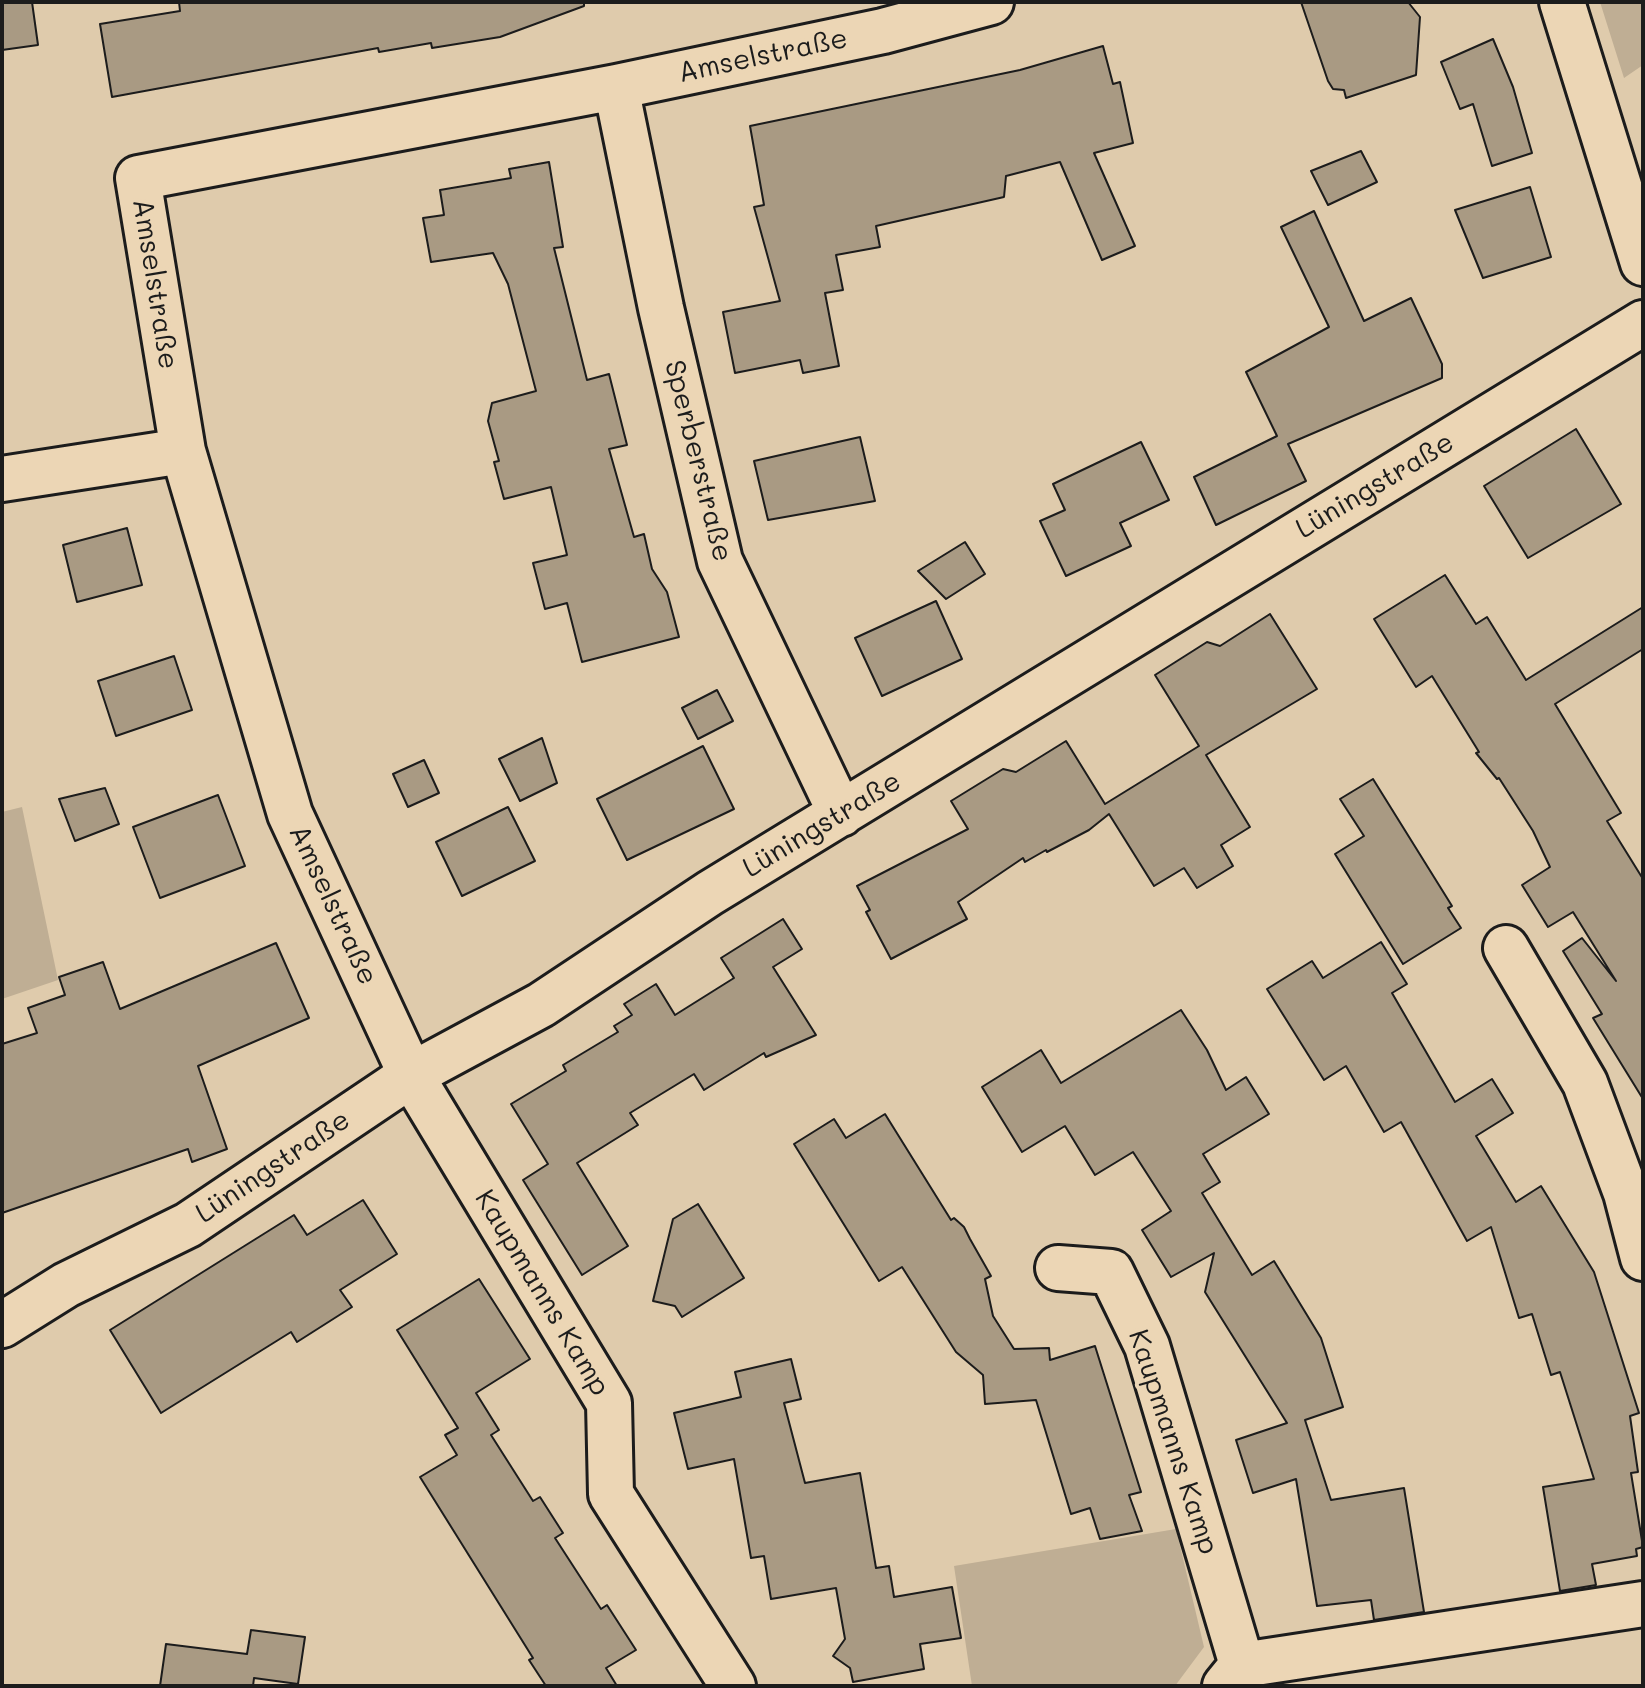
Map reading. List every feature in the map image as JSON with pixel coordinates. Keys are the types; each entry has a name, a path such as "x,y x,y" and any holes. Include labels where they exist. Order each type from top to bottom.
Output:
{"street":[{"name":"Amselstraße","path":"411,1075 290,814 183,451 138,178 616,87 879,16 991,2"},
{"path":"1562,2 1643,263"},
{"name":"Sperberstraße","path":"616,87 661,308 720,561 841,814"},
{"name":"Lüningstraße","path":"2,1325 66,1285 188,1225 411,1075 541,1005 710,893 1643,323"},
{"path":"2,479 183,451"},
{"path":"1506,948 1585,1083 1626,1193 1643,1258"},
{"name":"Kaupmanns Kamp","path":"411,1075 609,1403 611,1494 733,1686"},
{"name":"Kaupmanns Kamp","path":"1058,1268 1111,1272 1147,1346 1234,1676 1643,1604"}],"shaded area":[{"path":"1600,2 1643,2 1643,65 1624,78"},
{"path":"22,807 58,980 2,999 2,812"},
{"path":"1176,1529 1204,1647 1175,1686 972,1686 954,1566"}],"building":[{"path":"2,2 32,2 38,45 2,50"},
{"path":"179,2 584,2 584,6 500,37 432,48 431,43 379,52 378,48 112,97 100,24 180,11"},
{"path":"1301,2 1408,2 1420,17 1416,75 1346,98 1344,90 1333,89 1328,81"},
{"path":"1493,39 1513,87 1532,153 1492,166 1473,104 1460,109 1441,62"},
{"path":"1103,46 1113,84 1120,82 1133,143 1094,153 1135,246 1102,260 1060,162 1006,176 1004,197 876,226 880,247 836,255 843,290 825,293 839,366 803,373 800,360 735,373 723,312 780,301 754,207 764,205 750,126 1020,70"},
{"path":"1361,151 1377,182 1328,205 1311,171"},
{"path":"549,162 563,247 554,248 587,380 609,374 627,445 609,449 634,537 644,534 652,569 667,592 679,637 582,662 567,603 545,609 533,563 567,555 551,487 504,499 494,462 499,461 488,421 492,403 536,391 508,284 493,253 431,262 423,218 444,215 440,190 511,178 509,169"},
{"path":"1530,187 1551,257 1483,278 1455,210"},
{"path":"1314,211 1364,321 1411,298 1442,364 1442,378 1288,444 1306,481 1216,525 1194,477 1277,436 1246,372 1329,327 1281,227"},
{"path":"1576,429 1621,504 1528,558 1484,486"},
{"path":"860,437 875,501 768,520 754,461"},
{"path":"1141,442 1169,500 1120,523 1131,546 1066,576 1040,521 1065,510 1053,484"},
{"path":"127,528 142,585 77,602 63,545"},
{"path":"965,542 985,574 946,599 918,571"},
{"path":"1445,575 1476,624 1487,617 1526,680 1643,607 1643,649 1555,704 1621,813 1607,821 1643,879 1643,1099 1593,1018 1602,1014 1563,951 1582,938 1616,981 1573,912 1548,927 1522,885 1550,867 1533,831 1499,778 1476,753 1479,752 1432,676 1416,687 1374,619"},
{"path":"936,601 962,659 882,696 855,638"},
{"path":"1270,614 1317,689 1206,755 1250,827 1221,845 1233,866 1197,888 1184,868 1154,886 1109,814 1089,830 1047,852 1025,862 1023,858 958,902 967,919 891,959 866,912 870,910 857,886 968,829 951,801 1003,769 1016,772 1066,741 1105,804 1199,746 1155,675 1207,642 1220,646"},
{"path":"174,656 192,710 116,736 98,681"},
{"path":"717,690 733,721 698,739 682,708"},
{"path":"542,738 557,783 520,801 499,759"},
{"path":"703,746 734,809 627,860 597,799"},
{"path":"424,760 439,793 408,807 393,774"},
{"path":"1373,779 1452,906 1448,908 1461,928 1403,964 1335,854 1364,836 1340,799"},
{"path":"105,788 119,824 75,841 59,799"},
{"path":"218,795 245,866 160,898 133,827"},
{"path":"508,807 535,861 462,896 436,842"},
{"path":"783,919 802,949 773,967 816,1035 766,1057 764,1053 704,1090 694,1074 630,1113 638,1125 577,1163 628,1246 582,1275 523,1180 548,1164 511,1104 566,1071 563,1065 618,1032 614,1026 632,1015 624,1004 656,984 675,1015 734,978 721,958"},
{"path":"1381,942 1407,984 1392,993 1455,1102 1492,1079 1513,1113 1476,1136 1516,1202 1541,1186 1594,1272 1639,1413 1630,1416 1638,1472 1631,1473 1643,1547 1636,1549 1637,1556 1592,1564 1596,1585 1560,1591 1543,1487 1594,1479 1560,1372 1551,1375 1532,1314 1519,1318 1491,1227 1467,1241 1401,1122 1384,1132 1346,1066 1324,1080 1267,989 1312,961 1323,978"},
{"path":"276,943 309,1018 198,1066 227,1149 192,1162 188,1149 2,1213 2,1044 37,1033 28,1008 65,995 59,977 103,962 120,1009"},
{"path":"1181,1010 1207,1050 1226,1090 1246,1077 1269,1114 1203,1154 1220,1182 1202,1193 1252,1275 1274,1261 1321,1338 1343,1407 1305,1420 1331,1500 1404,1488 1424,1612 1374,1620 1371,1600 1317,1606 1296,1479 1253,1493 1236,1440 1287,1423 1205,1292 1214,1253 1171,1277 1142,1230 1171,1211 1133,1152 1095,1175 1065,1126 1022,1152 982,1087 1041,1050 1061,1083"},
{"path":"885,1114 951,1220 954,1218 964,1227 991,1276 985,1279 993,1316 1014,1349 1049,1348 1050,1360 1095,1346 1141,1492 1129,1495 1142,1531 1100,1539 1090,1508 1071,1514 1036,1400 985,1404 983,1375 956,1352 902,1267 879,1281 794,1144 834,1119 846,1138"},
{"path":"363,1200 397,1254 340,1290 352,1307 297,1342 291,1332 161,1413 110,1330 294,1215 307,1235"},
{"path":"698,1204 744,1278 682,1317 675,1306 653,1301 673,1219"},
{"path":"479,1279 530,1359 476,1393 499,1430 491,1435 533,1501 540,1497 563,1533 555,1538 601,1609 607,1605 636,1650 606,1668 617,1686 546,1686 529,1660 533,1658 420,1477 457,1455 445,1435 458,1428 397,1330"},
{"path":"791,1359 801,1399 784,1403 805,1483 860,1473 876,1568 889,1566 894,1597 952,1587 961,1638 920,1644 924,1669 853,1682 850,1668 833,1656 845,1639 836,1588 771,1599 764,1556 751,1558 734,1459 688,1469 674,1413 741,1397 735,1372"},
{"path":"251,1630 305,1637 298,1684 254,1678 253,1686 160,1686 166,1644 247,1654"}]}
